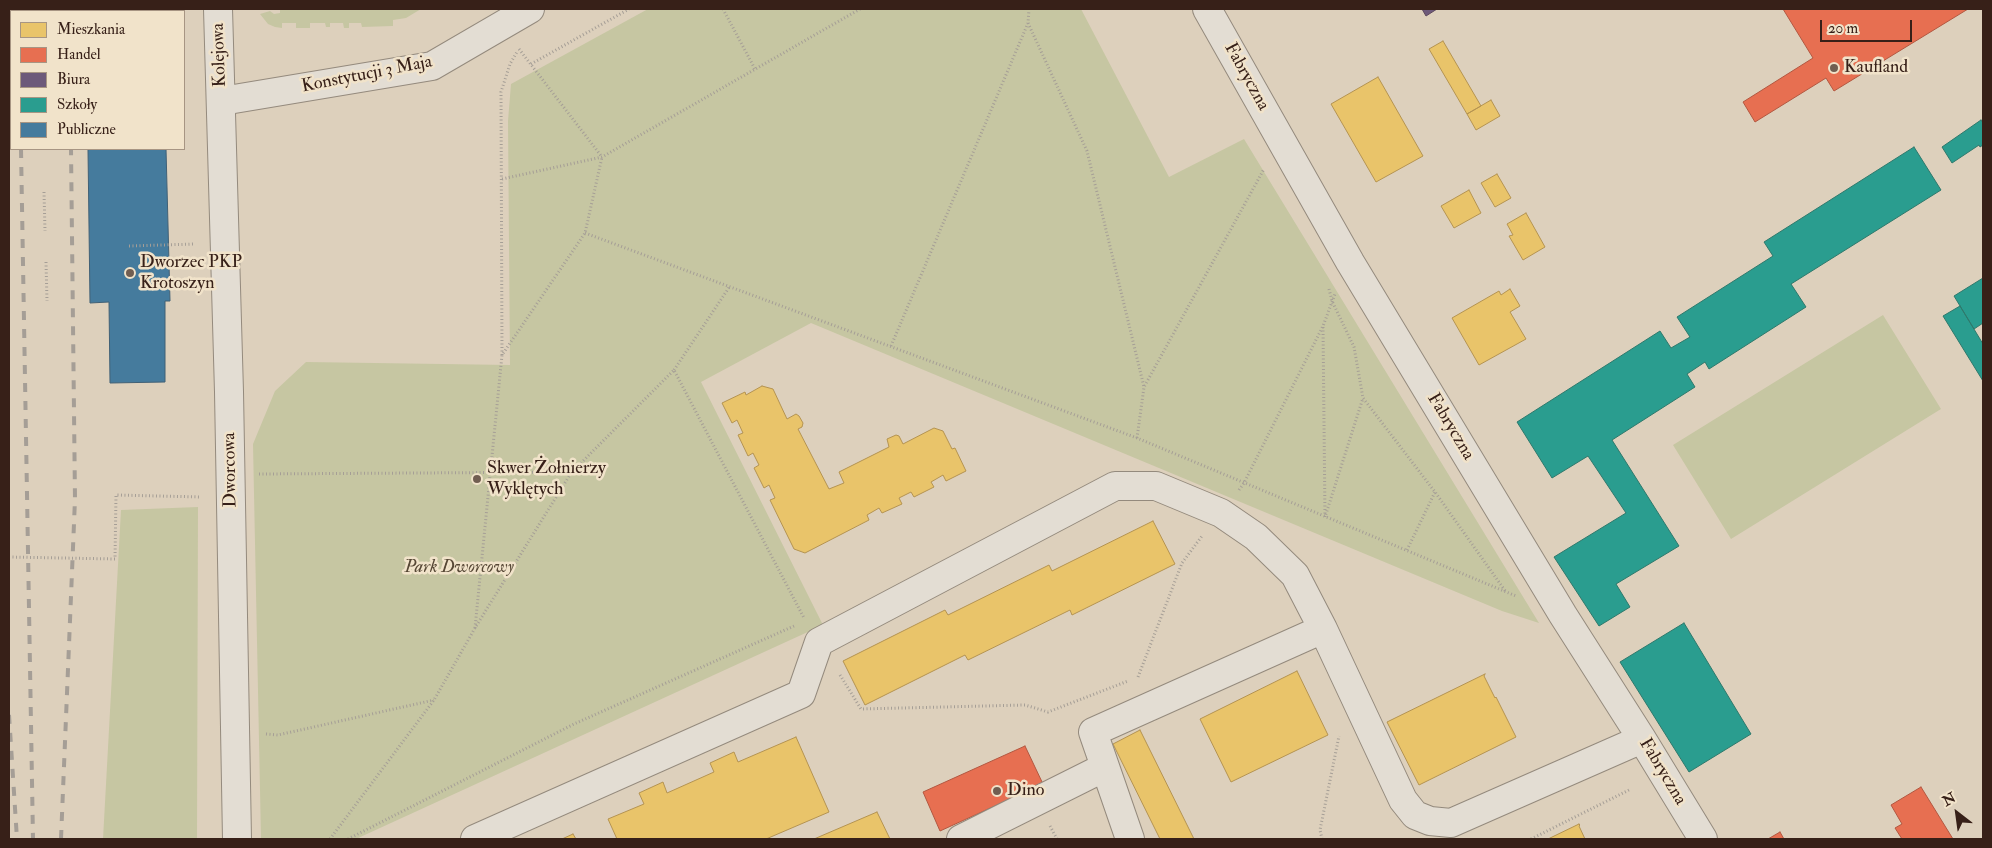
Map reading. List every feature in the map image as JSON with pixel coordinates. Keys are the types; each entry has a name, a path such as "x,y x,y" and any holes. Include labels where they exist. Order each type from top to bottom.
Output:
{"street":[{"name":"Kolejowa","path":"218,9 222,101"},
{"name":"Konstytucji 3 Maja","path":"222,101 432,66 530,9"},
{"name":"Fabryczna","path":"1207,9 1350,262 1563,615 1703,839"},
{"name":"Dworcowa","path":"222,101 237,839"},
{"path":"475,839 801,694 819,642 1115,486 1156,486 1221,512 1256,537 1295,575 1323,629 1403,800 1415,815 1430,821 1452,823 1642,739"},
{"path":"1130,839 1093,732 1323,629"},
{"path":"961,839 1105,767"}],"path":[{"path":"531,64 629,9"},
{"path":"723,9 755,69"},
{"path":"502,179 602,157 860,9"},
{"path":"891,346 1028,23 1029,9"},
{"path":"1028,23 1087,151 1144,387"},
{"path":"476,628 502,355 501,92 510,64 519,50 602,157 585,233 502,355"},
{"path":"1137,438 1144,387 1268,161"},
{"path":"44,192 45,232"},
{"path":"585,233 1137,438 1563,615"},
{"path":"129,246 195,244"},
{"path":"46,262 46,301"},
{"path":"819,642 861,709 1025,705 1048,712 1140,676 1182,563 1244,483 1324,326 1332,301 1350,262"},
{"path":"1328,284 1332,301 1354,347 1364,398 1507,592"},
{"path":"330,839 434,700 572,472 674,370 730,286"},
{"path":"1324,326 1325,517"},
{"path":"348,839 574,724 806,620 674,370"},
{"path":"1325,517 1364,398"},
{"path":"231,474 572,472"},
{"path":"1407,550 1435,492"},
{"path":"9,556 114,559 116,495 202,497"},
{"path":"266,734 278,735 434,700"},
{"path":"1322,839 1320,830 1341,728"},
{"path":"1531,839 1629,790"}],"green space":[{"path":"280,9 421,9 406,18 393,20 393,26 362,27 361,23 349,23 349,28 344,28 343,23 330,23 330,27 326,27 325,23 310,23 310,28 296,28 296,23 282,23 282,28 275,27 268,24 260,14 270,11 274,14 280,13"},
{"name":"Park Dworcowy","path":"648,9 1081,9 1169,177 1244,139 1539,623 1502,611 811,323 701,382 823,625 356,839 261,839 253,444 275,391 306,362 510,365 508,121 511,84"},
{"path":"1883,315 1941,409 1731,539 1673,445"},
{"path":"198,507 197,839 103,839 121,510"}],"building: Mieszkania":[{"path":"1443,41 1481,106 1467,114 1429,49"},
{"path":"1378,77 1423,156 1376,182 1331,104"},
{"path":"1491,100 1500,116 1476,130 1467,114"},
{"path":"1497,174 1511,198 1495,207 1481,183"},
{"path":"1469,190 1481,213 1454,228 1441,206"},
{"path":"1526,213 1545,247 1523,260 1509,236 1513,235 1507,224"},
{"path":"1510,289 1520,306 1510,312 1526,339 1479,365 1452,318 1499,291 1501,295"},
{"path":"762,386 773,389 787,419 796,414 799,416 803,423 802,427 798,429 829,489 844,483 839,472 889,447 887,439 896,435 899,436 903,444 934,428 943,431 952,449 955,448 966,471 946,481 943,475 931,482 934,487 914,497 911,492 899,498 902,504 882,513 879,508 867,515 869,520 805,553 794,549 770,500 775,498 769,485 764,488 754,468 759,465 753,453 748,456 738,435 743,433 737,420 732,423 722,403 745,392 746,395"},
{"path":"1153,521 1175,564 1072,615 1070,610 968,660 965,655 865,705 843,661 945,610 948,615 1049,565 1052,571"},
{"path":"1297,671 1328,735 1231,782 1200,719"},
{"path":"1485,674 1484,676 1516,737 1419,785 1387,722"},
{"path":"1140,730 1194,839 1160,839 1113,744"},
{"path":"796,737 829,812 766,839 617,839 608,819 644,804 639,793 663,782 667,793 714,772 710,763 734,752 738,762"},
{"path":"877,812 890,839 814,839"},
{"path":"1579,824 1585,839 1548,839"},
{"path":"573,834 576,839 562,839"}],"building: Handel":[{"name":"Kaufland","path":"1783,9 1968,9 1834,91 1826,78 1755,122 1743,102 1813,58"},
{"path":"1025,746 1043,784 940,831 923,792"},
{"path":"1921,787 1953,839 1902,839 1895,828 1902,824 1891,805"},
{"path":"1780,832 1784,839 1768,839"}],"building: Biura":[{"path":"1422,9 1437,9 1426,16"}],"building: Szkoły":[{"path":"1981,120 1983,123 1983,145 1980,147 1979,145 1952,163 1942,147"},
{"path":"1914,147 1941,190 1791,284 1806,307 1709,369 1705,362 1687,374 1695,387 1612,440 1679,546 1616,584 1630,607 1599,626 1554,557 1626,513 1588,456 1552,478 1517,422 1660,331 1671,348 1690,337 1677,317 1773,256 1764,242"},
{"path":"1983,278 1983,323 1974,329 1954,296"},
{"path":"1960,306 1983,344 1983,381 1943,316"},
{"path":"1684,623 1751,734 1689,772 1620,662"}],"building: Publiczne":[{"name":"Dworzec PKP Krotoszyn","path":"88,150 166,150 170,301 165,301 165,382 110,383 109,302 90,303"}],"railway":[{"path":"21,150 33,839"},
{"path":"61,839 75,499 71,150"},
{"path":"9,715 17,839"}],"place":[{"name":"Kaufland","path":"1834,68"},
{"name":"Dworzec PKP Krotoszyn","path":"130,273"},
{"name":"Skwer Żołnierzy Wyklętych","path":"477,479"},
{"name":"Dino","path":"997,791"}]}
